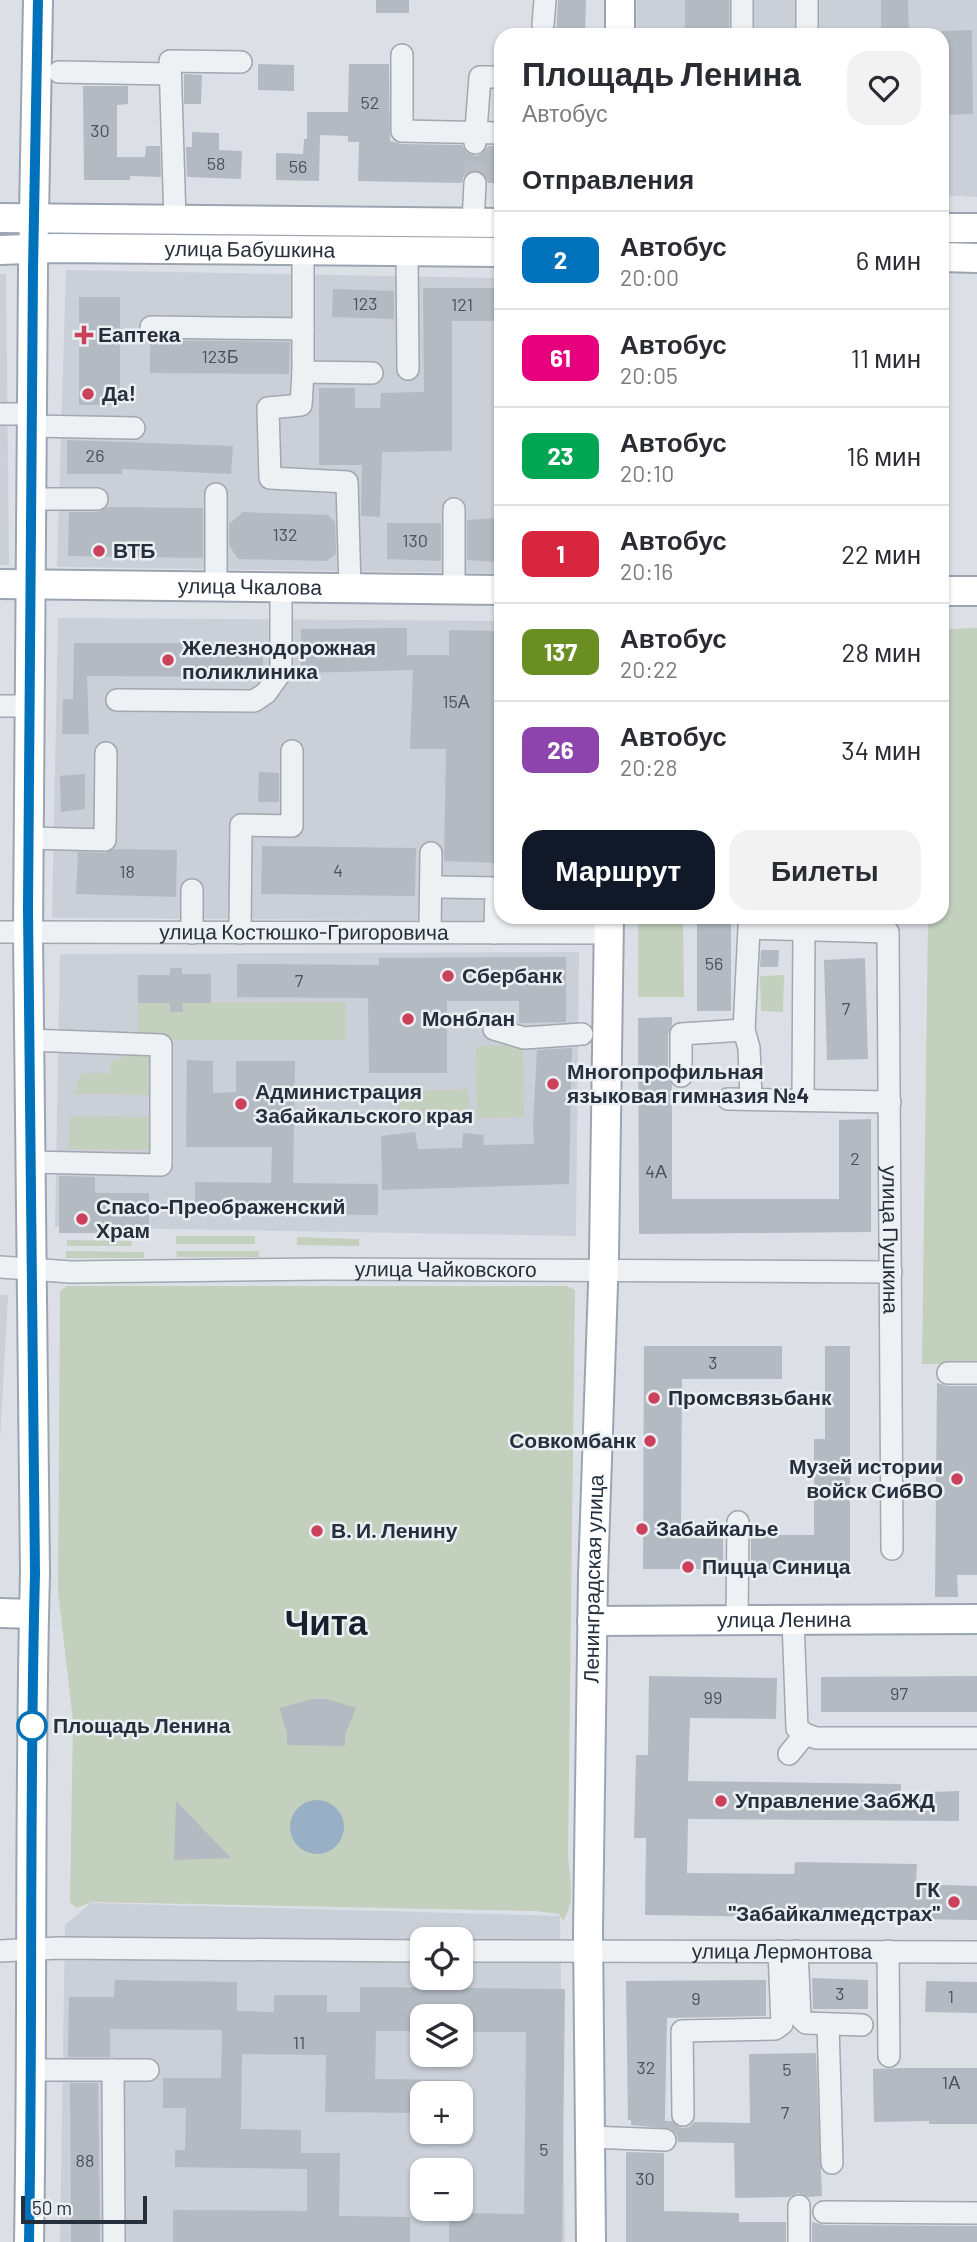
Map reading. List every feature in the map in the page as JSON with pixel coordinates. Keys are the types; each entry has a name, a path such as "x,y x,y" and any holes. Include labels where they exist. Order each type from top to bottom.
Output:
{"main road":[{"path":"29,2242 34,1614 28,933 38,0"},
{"path":"620,0 620,28"},
{"name":"улица Бабушкина","path":"0,218 487,223"},
{"path":"949,228 977,228"},
{"name":"улица Бабушкина","path":"0,250 494,253"},
{"path":"949,257 977,258"},
{"name":"улица Чкалова","path":"0,584 494,590"},
{"path":"949,591 977,591"},
{"name":"Ленинградская улица","path":"592,2242 588,1950 592,1621 604,1255 609,925"},
{"path":"0,1613 34,1614"},
{"name":"улица Ленина","path":"592,1621 977,1619"}],"street":[{"path":"543,25 545,0"},
{"path":"742,28 743,0"},
{"path":"807,0 807,28"},
{"path":"402,55 402,131 476,138 494,134"},
{"path":"176,220 170,61 241,62"},
{"path":"59,72 170,74"},
{"path":"476,138 480,77 494,77"},
{"path":"474,183 487,223"},
{"path":"303,251 301,405 268,408 270,478 347,482 350,589"},
{"path":"407,251 408,369"},
{"path":"151,327 303,329"},
{"path":"303,372 372,373"},
{"path":"0,414 32,420 134,428"},
{"path":"216,494 216,587"},
{"path":"31,499 97,499"},
{"path":"454,509 454,590"},
{"path":"117,699 254,701 266,693 281,672 281,589"},
{"path":"0,706 30,706"},
{"path":"240,933 241,825 292,827 292,751"},
{"path":"29,838 105,840 106,754"},
{"path":"429,932 431,853"},
{"path":"442,887 494,888"},
{"path":"192,890 192,933"},
{"path":"495,924 495,933"},
{"name":"улица Костюшко-Григоровича","path":"0,932 495,933 609,925"},
{"path":"751,1099 749,1048 744,1030 749,928 804,929 803,1100"},
{"name":"улица Пушкина","path":"804,929 888,932 892,1549"},
{"path":"494,1029 524,1038 582,1034"},
{"path":"681,1076 681,1034 744,1030"},
{"path":"29,1040 161,1045 161,1165 30,1163"},
{"path":"727,1099 890,1102"},
{"name":"улица Чайковского","path":"0,1267 72,1272 328,1269 891,1272"},
{"path":"948,1373 977,1373"},
{"path":"737,1620 738,1522"},
{"path":"793,1620 797,1728 805,1734 816,1738 977,1738"},
{"path":"789,1754 805,1734"},
{"path":"0,1951 410,1951"},
{"name":"улица Лермонтова","path":"473,1951 977,1952"},
{"path":"788,1951 800,2017 806,2023 862,2025"},
{"path":"683,2115 682,2031 775,2029 782,2024 788,1951"},
{"path":"888,1951 889,2056"},
{"path":"828,2024 832,2163"},
{"path":"32,2070 148,2070"},
{"path":"113,2070 114,2242"},
{"path":"590,2137 665,2140"},
{"path":"799,2242 800,2206"},
{"path":"824,2212 977,2213"}],"shaded area":[{"path":"637,0 977,0 977,197 949,195 949,28 636,28"},
{"path":"66,270 494,278 494,573 57,567"},
{"path":"0,274 6,274 9,565 0,565"},
{"path":"58,618 494,621 494,921 52,918"},
{"path":"579,952 576,1236 55,1227 60,954"},
{"path":"0,1295 8,1295 0,1441"},
{"path":"91,1903 560,1916 565,2242 60,2242 65,1925"}],"green space":[{"path":"977,628 977,1364 922,1364 928,924 949,924 949,629"},
{"path":"638,924 683,924 684,997 638,997"},
{"path":"784,975 783,1012 761,1011 760,976"},
{"path":"346,1002 346,1040 138,1040 138,1003 170,1003 170,1012 182,1012 182,1003"},
{"path":"523,1045 524,1117 477,1118 476,1046"},
{"path":"141,1051 155,1051 154,1095 73,1094 82,1073 110,1073 110,1062"},
{"path":"468,1089 470,1123 400,1125 398,1092"},
{"path":"70,1116 154,1117 153,1150 69,1149"},
{"path":"176,1236 255,1236 255,1244 176,1244"},
{"path":"297,1237 359,1239 359,1246 297,1245"},
{"path":"67,1240 132,1241 131,1246 67,1246"},
{"path":"66,1251 144,1252 144,1258 66,1258"},
{"path":"176,1251 259,1251 259,1257 177,1257"},
{"name":"Площадь Ленина","path":"67,1286 566,1286 575,1290 568,1856 571,1890 570,1906 563,1921 559,1914 536,1911 92,1902 76,1908 70,1902 73,1721 58,1591 60,1291"}],"water":[{"path":"317,1800 336,1808 344,1827 336,1846 317,1854 298,1846 290,1827 298,1808"}],"building":[{"path":"376,0 409,0 409,13 376,13"},
{"path":"558,0 586,0 585,28 556,28"},
{"path":"685,0 729,0 729,28 685,28"},
{"path":"881,0 908,0 909,28 881,28"},
{"path":"972,30 973,114 949,115 949,31"},
{"path":"258,64 294,65 294,91 258,90"},
{"path":"349,64 389,64 390,141 402,144 462,145 467,153 475,156 488,146 494,146 494,183 488,183 483,172 475,170 464,175 462,183 358,181 359,142 348,142 348,136 320,135 319,181 276,180 276,153 303,154 304,139 307,139 307,112 348,112"},
{"path":"184,74 202,75 201,104 184,104"},
{"path":"83,86 128,86 128,104 117,105 117,157 145,157 146,146 160,146 161,177 130,176 130,180 84,180"},
{"path":"192,132 219,133 219,150 242,151 241,179 187,177 186,147 192,147"},
{"path":"423,288 494,288 494,321 452,321 452,451 382,452 380,517 361,516 362,465 319,465 319,388 355,388 355,408 380,408 381,393 424,392"},
{"path":"333,289 394,291 394,319 332,317"},
{"path":"79,297 120,297 120,405 79,405"},
{"path":"150,340 290,342 289,374 150,373"},
{"path":"67,440 233,446 231,474 122,469 122,474 67,474"},
{"path":"107,507 203,508 203,558 68,556 69,512 98,512"},
{"path":"243,512 328,515 335,522 336,554 326,561 238,559 229,545 229,524"},
{"path":"494,518 494,562 467,560 467,520"},
{"path":"387,523 441,523 441,561 387,559"},
{"path":"407,628 407,655 449,655 449,630 494,631 494,863 444,861 446,749 410,749 413,670 301,673 301,629"},
{"name":"Железнодорожная поликлиника","path":"74,643 263,643 263,675 87,676 89,734 62,734 63,699 73,699"},
{"path":"259,772 279,773 279,802 258,802"},
{"path":"85,774 85,809 61,812 60,776"},
{"path":"262,846 416,848 415,896 261,894"},
{"path":"114,849 177,850 176,897 76,894 78,852 105,853"},
{"path":"697,924 731,924 731,1011 697,1011"},
{"path":"761,950 779,950 778,967 760,967"},
{"name":"Монблан","path":"566,957 566,1022 519,1023 519,1001 447,1001 447,1073 369,1073 368,998 237,997 237,964 379,965 379,958"},
{"path":"865,958 868,1059 827,1060 824,960"},
{"path":"170,968 182,968 182,974 211,974 211,1003 182,1003 183,1012 170,1012 170,1003 138,1003 138,975 170,975"},
{"path":"672,1017 668,1034 668,1076 672,1085 672,1199 839,1199 839,1120 871,1119 871,1232 639,1234 638,1018"},
{"name":"Многопрофильная языковая гимназия №4","path":"572,1048 569,1184 382,1190 381,1136 415,1132 418,1149 462,1148 463,1133 484,1135 483,1145 534,1144 537,1050"},
{"name":"Администрация Забайкальского края","path":"187,1060 213,1061 213,1093 236,1092 236,1061 295,1061 293,1183 378,1184 378,1215 195,1213 195,1182 271,1183 272,1147 186,1147"},
{"name":"Спасо-Преображенский Храм","path":"59,1176 95,1177 95,1193 149,1193 149,1233 59,1233"},
{"path":"644,1346 782,1346 782,1379 682,1379 681,1538 723,1538 723,1569 643,1569"},
{"path":"825,1346 850,1346 850,1569 751,1569 751,1535 814,1535 814,1439 825,1439"},
{"name":"Музей истории войск СибВО","path":"937,1383 948,1386 977,1386 977,1575 957,1575 958,1597 935,1597"},
{"path":"649,1676 777,1678 776,1719 690,1718 688,1781 901,1784 901,1793 959,1791 959,1821 688,1819 687,1873 794,1874 795,1862 917,1864 916,1884 977,1886 977,1920 645,1915 646,1838 634,1838 636,1755 648,1755"},
{"path":"977,1676 977,1712 821,1712 821,1677"},
{"path":"313,1699 327,1699 356,1708 345,1735 345,1746 287,1745 287,1732 279,1708"},
{"path":"176,1801 231,1858 174,1860"},
{"path":"812,1978 868,1980 868,2009 813,2009"},
{"path":"115,1980 237,1982 237,2011 274,2012 274,1995 327,1995 327,2012 360,2012 360,1987 410,1987 410,1990 565,1989 562,2242 449,2242 449,2221 473,2221 473,2213 524,2214 526,2032 473,2032 473,2004 410,2004 410,2031 376,2031 375,2079 463,2081 410,2081 410,2113 325,2112 326,2055 242,2054 241,2129 301,2130 301,2153 340,2153 339,2216 410,2217 410,2242 173,2242 173,2210 307,2211 307,2169 175,2167 175,2150 185,2150 186,2108 163,2108 163,2078 221,2078 222,2030 110,2029 110,2057 68,2057 69,1997 114,1997"},
{"path":"766,1980 766,2016 667,2018 665,2121 672,2121 682,2128 689,2127 694,2122 750,2123 749,2054 816,2053 822,2196 808,2197 798,2193 790,2197 735,2198 734,2143 678,2142 677,2135 671,2129 631,2125 631,2120 628,2120 626,1981"},
{"path":"926,1981 977,1982 977,2013 925,2012"},
{"path":"977,2068 977,2124 874,2122 873,2069"},
{"path":"70,2083 98,2083 100,2242 71,2242"},
{"path":"626,2152 664,2153 664,2211 739,2213 739,2222 786,2222 786,2242 626,2242"},
{"path":"812,2222 824,2225 977,2226 977,2242 812,2242"}],"tunnel":[{"path":"475,143 475,183"}],"bus line":[{"name":"2","path":"29,2242 32,2070 32,1658 35,1574 28,909 38,0"}],"place":[{"name":"Еаптека","path":"84,335"},
{"name":"Да!","path":"88,394"},
{"name":"ВТБ","path":"99,551"},
{"name":"Железнодорожная поликлиника","path":"168,660"},
{"name":"Сбербанк","path":"448,976"},
{"name":"Монблан","path":"408,1019"},
{"name":"Многопрофильная языковая гимназия №4","path":"553,1084"},
{"name":"Администрация Забайкальского края","path":"241,1104"},
{"name":"Спасо-Преображенский Храм","path":"82,1219"},
{"name":"Промсвязьбанк","path":"654,1398"},
{"name":"Совкомбанк","path":"650,1441"},
{"name":"Музей истории войск СибВО","path":"957,1479"},
{"name":"Забайкалье","path":"642,1529"},
{"name":"В. И. Ленину","path":"317,1531"},
{"name":"Пицца Синица","path":"688,1567"},
{"name":"Площадь Ленина","path":"32,1726"},
{"name":"Управление ЗабЖД","path":"721,1801"},
{"name":"ГК \"Забайкалмедстрах\"","path":"954,1902"}],"district":[{"name":"Чита","path":"326,1623"}]}
